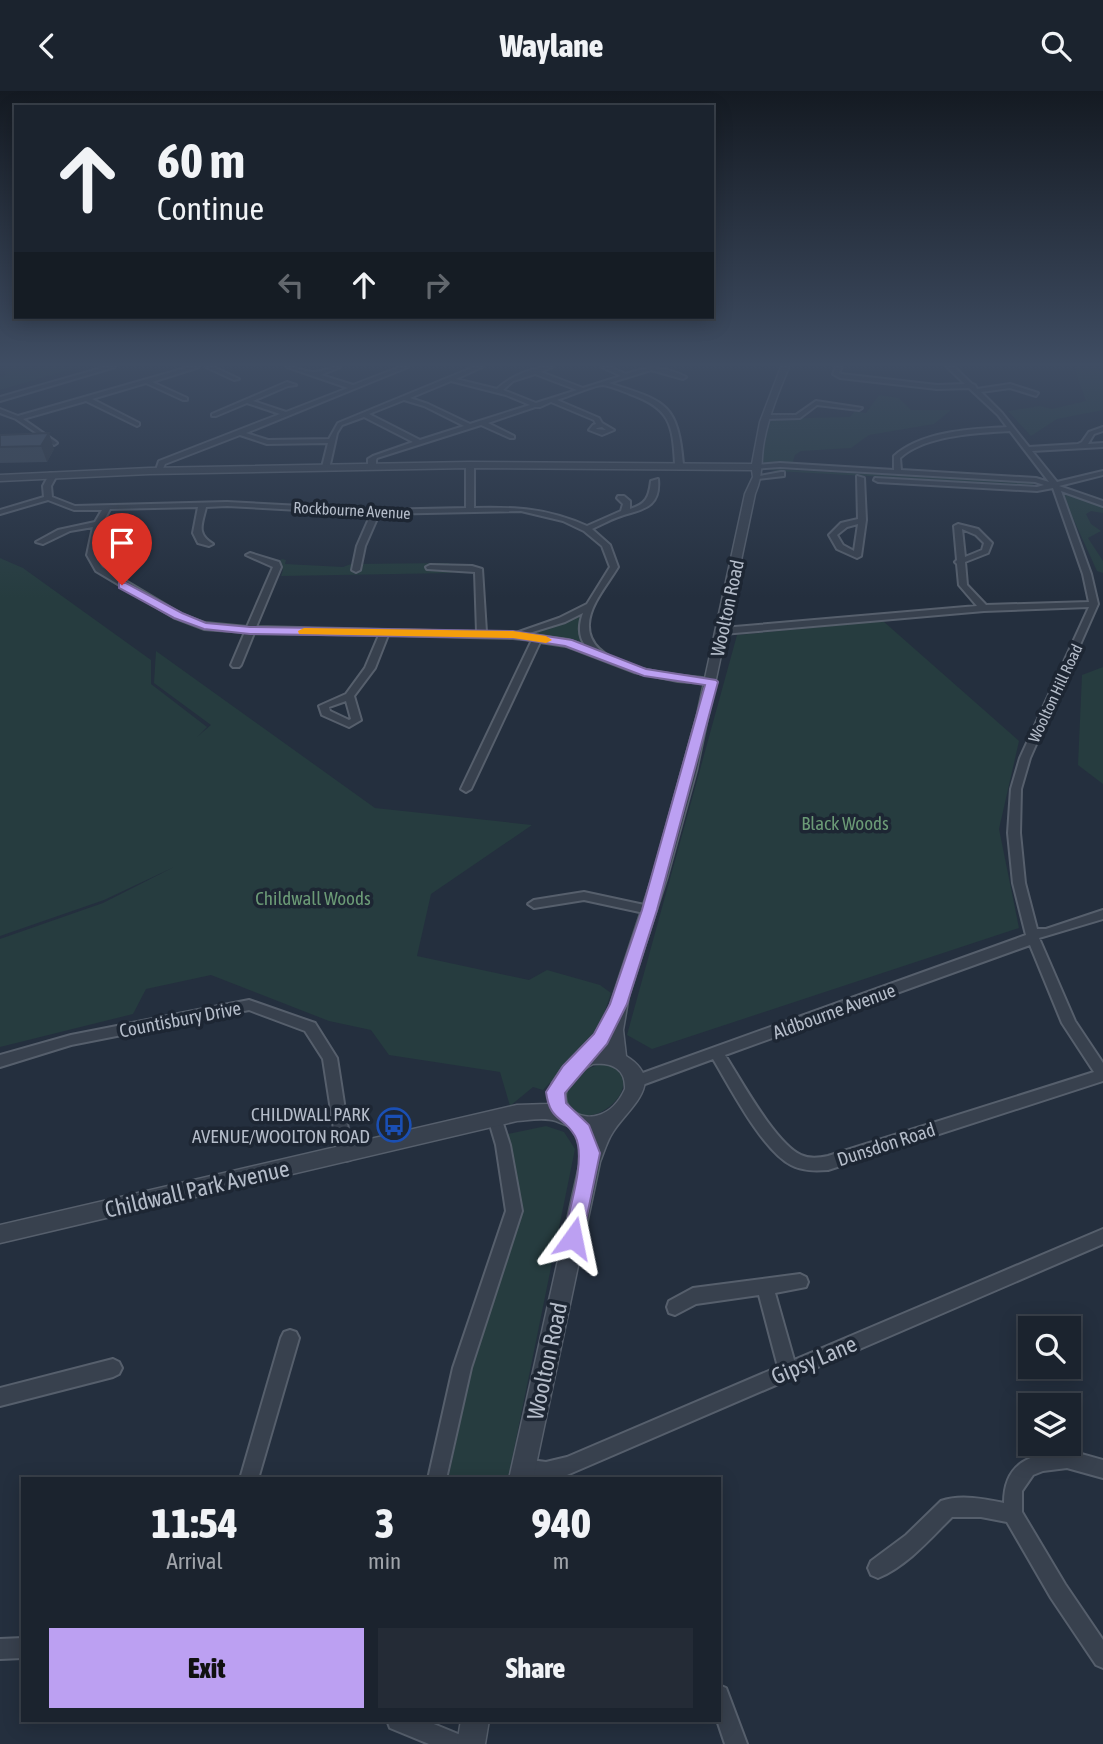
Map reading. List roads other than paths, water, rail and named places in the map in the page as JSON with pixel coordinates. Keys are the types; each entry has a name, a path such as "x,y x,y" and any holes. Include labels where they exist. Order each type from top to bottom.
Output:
{"street":[{"path":"158,471 162,463 212,444"},
{"path":"326,467 331,444"},
{"path":"372,467 372,459 375,457 416,444"},
{"path":"676,444 679,464"},
{"name":"Woolton Road","path":"578,1063 601,1039 618,1004 649,910 712,682 760,444"},
{"path":"898,472 897,456 906,449 923,444"},
{"path":"723,631 984,608 1094,604 1079,546 1055,485 1024,444"},
{"path":"1078,447 1083,444"},
{"path":"1027,449 1103,445"},
{"path":"757,455 776,465"},
{"path":"0,478 326,467 679,464 781,474 1032,489 1103,473"},
{"path":"470,465 470,510"},
{"path":"756,471 776,465 1031,479 1055,485 1103,504"},
{"path":"0,512 48,498 47,487 52,475"},
{"path":"860,478 862,520 857,556 841,547 833,535 844,524 862,520"},
{"path":"587,529 646,506 653,496 655,481"},
{"name":"Rockbourne Avenue","path":"48,498 74,508 245,505 376,512 521,509 565,519 587,529 606,545 614,567 584,621 584,631 597,654"},
{"path":"621,498 627,503 625,512"},
{"path":"202,506 197,533 201,541 209,544"},
{"path":"106,509 98,524 91,555 99,569 178,616 204,626 250,630 513,635 568,643 644,673 712,682"},
{"path":"356,570 361,546 376,512"},
{"path":"40,542 56,532 75,526 98,524"},
{"path":"959,562 985,551 988,543 984,535 972,528 958,526 959,562 963,585 984,608"},
{"path":"236,665 277,567 276,564 250,555"},
{"path":"430,568 472,568 480,571 482,635"},
{"name":"Woolton Hill Road","path":"1094,604 1025,758 1016,789 1014,833 1019,883 1033,938 1069,1023 1103,1074"},
{"path":"513,635 562,621 592,605"},
{"path":"349,696 370,668 385,632"},
{"path":"466,789 537,639"},
{"path":"534,904 584,896 649,910"},
{"name":"Aldbourne Avenue","path":"634,1082 1033,938 1038,933 1047,933 1103,914"},
{"name":"Woolton Road","path":"618,1004 614,1044 618,1060"},
{"name":"Countisbury Drive","path":"0,1061 71,1040 249,1005 310,1027 330,1058 345,1155"},
{"name":"Dunsdon Road","path":"716,1053 779,1147 789,1157 810,1165 828,1163 1103,1074"},
{"path":"570,1119 596,1125 613,1117 632,1097 634,1082 629,1068 618,1060 596,1056 578,1063 560,1083 555,1097 557,1107 587,1140 590,1161"},
{"name":"Childwall Park Avenue","path":"517,1114 537,1104 560,1083"},
{"name":"Childwall Park Avenue","path":"0,1234 495,1118 542,1111 570,1119"},
{"name":"Woolton Road","path":"522,1474 590,1161 604,1129 613,1117"},
{"path":"437,1477 462,1368 514,1211 503,1145 495,1118"},
{"name":"Gipsy Lane","path":"522,1474 560,1468 1103,1236"},
{"path":"675,1307 693,1296 800,1282"},
{"path":"765,1287 788,1371"},
{"path":"250,1477 290,1338"},
{"path":"0,1397 113,1368"},
{"path":"1103,1469 1067,1459 1043,1462 1027,1468 1013,1489 1013,1514 1058,1591 1103,1658"},
{"path":"878,1568 913,1542 948,1509 981,1508 1013,1514"},
{"path":"0,1649 21,1648"},
{"path":"721,1701 736,1744"},
{"path":"403,1722 455,1744"},
{"path":"471,1744 475,1722"}],"place":[{"name":"CHILDWALL PARK AVENUE/WOOLTON ROAD","path":"394,1125"}],"park label":[{"name":"Black Woods","path":"845,823"},
{"name":"Childwall Woods","path":"313,898"}]}
